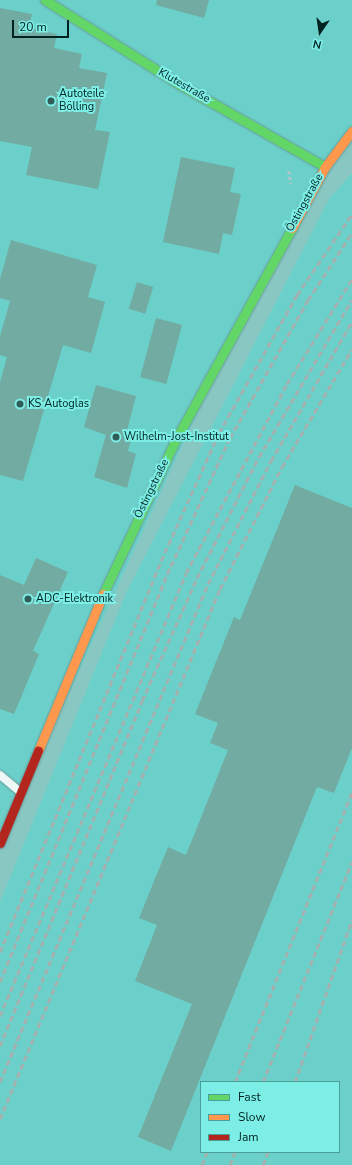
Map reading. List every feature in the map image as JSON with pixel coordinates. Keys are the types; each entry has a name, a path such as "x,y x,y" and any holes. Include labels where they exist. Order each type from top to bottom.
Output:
{"street":[{"name":"Klutestraße","path":"45,0 179,84 325,168"},
{"name":"Östingstraße","path":"0,843 96,608 175,442 325,168 352,131"}],"lane":[{"path":"0,775 20,792"}],"shaded area":[{"path":"0,0 352,0 352,131 253,291 0,843"},
{"path":"352,173 352,1165 0,1165 0,902 127,591 329,199"}],"building":[{"path":"157,0 209,0 204,18 156,5"},
{"name":"Autoteile Bölling","path":"0,8 32,14 29,28 57,34 54,48 82,54 79,68 107,73 95,130 110,132 98,189 26,175 32,147 0,141"},
{"path":"181,157 235,168 230,192 241,194 232,235 223,233 219,254 163,242"},
{"path":"11,240 97,265 88,297 105,302 91,353 63,345 23,481 0,475 0,382 7,357 0,355 0,336 10,301 0,298 0,279"},
{"path":"137,282 153,287 145,314 129,309"},
{"path":"156,318 182,325 166,384 140,377"},
{"name":"Wilhelm-Jost-Institut","path":"96,385 136,396 125,438 131,440 128,451 136,454 127,488 94,477 106,435 84,427"},
{"path":"295,485 352,508 352,748 334,793 317,787 171,1151 138,1137 192,1004 135,981 157,925 139,918 168,847 186,855 228,750 210,743 218,723 195,714 234,617 240,620"},
{"path":"36,558 68,572 33,651 39,654 14,714 0,709 0,575 24,585"}],"railway":[{"path":"0,952 161,561 219,433 297,295 352,214"},
{"path":"0,982 171,566 230,438 308,300 352,233"},
{"path":"0,1016 186,573 287,384 352,279"},
{"path":"0,1046 142,701 197,578 259,457 352,300"},
{"path":"0,1082 208,584 271,461 352,322"},
{"path":"0,1119 220,589 282,467 352,349"},
{"path":"235,1081 352,793"},
{"path":"263,1081 352,862"},
{"path":"295,1081 352,920"},
{"path":"202,1165 207,1153"},
{"path":"230,1165 235,1153"},
{"path":"263,1165 268,1153"}],"traffic: fast":[{"path":"45,0 179,84 325,167"},
{"path":"103,594 175,441 292,228"}],"traffic: slow":[{"path":"292,228 325,167 352,131"},
{"path":"38,751 103,594"}],"traffic: jam":[{"path":"0,843 38,751"}],"place":[{"name":"Autoteile Bölling","path":"51,101"},
{"name":"KS Autoglas","path":"20,404"},
{"name":"Wilhelm-Jost-Institut","path":"116,437"},
{"name":"ADC-Elektronik","path":"28,599"}]}
